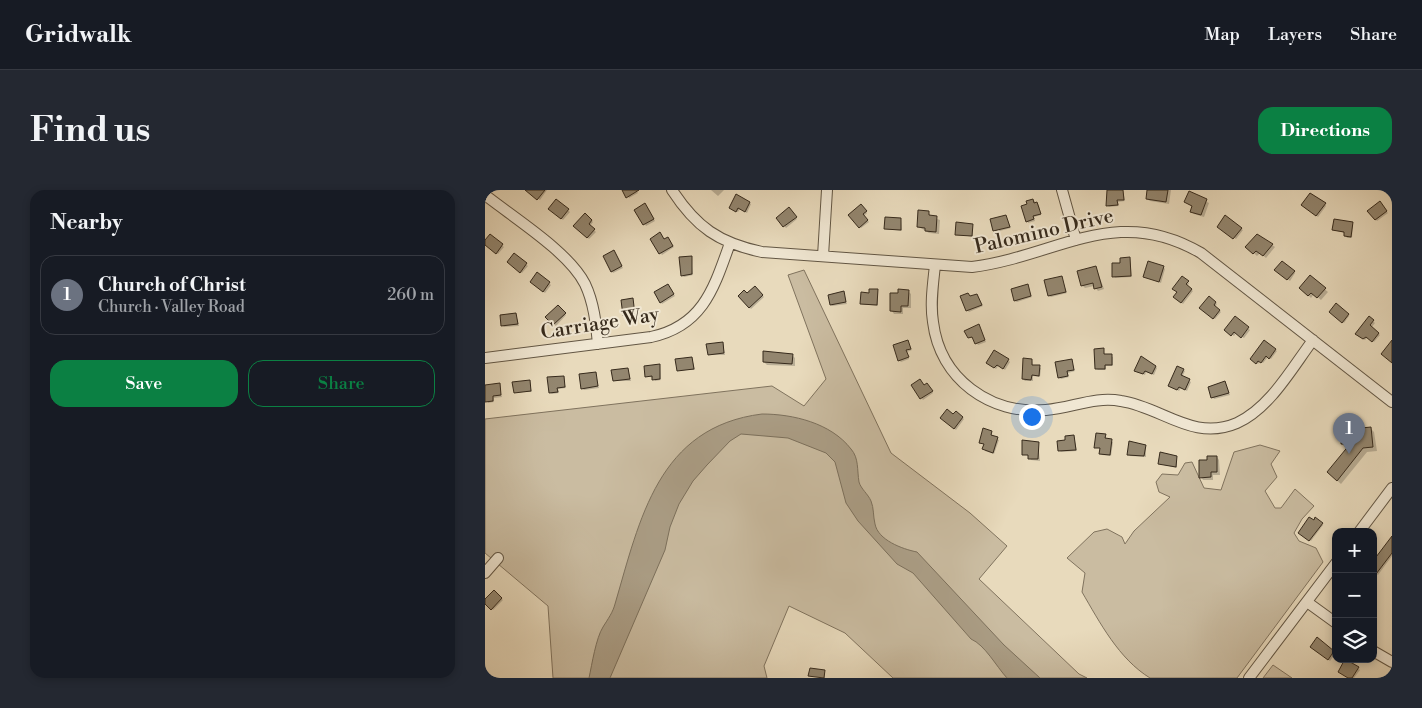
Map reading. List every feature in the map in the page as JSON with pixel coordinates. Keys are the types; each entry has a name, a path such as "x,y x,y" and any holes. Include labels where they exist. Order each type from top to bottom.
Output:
{"street":[{"name":"Palomino Drive","path":"672,190 693,219 705,229 730,243 762,252 972,267 991,265 1103,233 1125,230 1152,232 1177,240 1201,253 1392,402"},
{"path":"823,256 827,190"},
{"path":"1063,190 1076,240"},
{"path":"485,195 562,256 577,271 592,304 598,344"},
{"name":"Carriage Way","path":"485,358 662,335 691,319 711,294 730,243"},
{"path":"935,265 932,322 943,357 957,377 977,394 990,401 1017,409 1049,410 1089,401 1113,399 1137,405 1190,427 1205,429 1225,427 1245,418 1263,405 1313,340"},
{"path":"1362,528 1392,488"},
{"path":"485,573 497,558"},
{"path":"1249,678 1332,568"},
{"path":"1307,602 1332,620"},
{"path":"1377,653 1392,662"}],"shaded area":[{"path":"804,270 891,453 970,513 1007,546 979,579 1079,674 1087,678 893,678 845,633 789,606 764,666 767,678 553,678 548,606 485,553 485,419 772,386 804,406 826,379 788,275"},
{"path":"762,414 799,418 822,426 843,440 854,453 859,482 871,501 875,524 881,535 891,543 917,552 1004,645 1040,678 1007,678 986,651 971,639 913,573 897,564 858,521 846,503 835,462 826,453 788,438 741,434 730,441 707,465 693,481 679,504 670,527 665,550 610,678 589,678 598,638 614,607 634,540 645,510 659,482 676,457 699,437 727,422"},
{"path":"1260,445 1280,451 1271,464 1277,477 1265,491 1275,508 1281,508 1295,489 1314,506 1302,519 1294,533 1299,541 1316,548 1323,562 1237,678 1150,678 1129,661 1111,639 1082,592 1085,573 1067,558 1094,532 1107,529 1122,537 1125,544 1134,531 1170,497 1159,492 1156,482 1162,474 1178,475 1185,463 1192,462 1204,488 1221,490 1234,452"},
{"path":"1273,665 1292,678 1263,678"}],"building":[{"path":"525,190 545,190 537,200"},
{"path":"622,190 639,190 626,198"},
{"path":"1107,190 1123,190 1124,200 1117,200 1118,205 1106,206"},
{"path":"1147,190 1168,190 1166,202 1146,199"},
{"path":"1189,191 1207,199 1201,215 1190,212 1192,206 1184,202"},
{"path":"1310,193 1326,203 1316,216 1301,205"},
{"path":"736,194 750,202 745,212 738,208 736,212 729,208"},
{"path":"556,199 569,209 561,219 548,209"},
{"path":"1033,199 1034,203 1037,202 1041,214 1033,216 1034,219 1026,222 1021,206 1027,204 1026,201"},
{"path":"1380,201 1387,211 1375,220 1367,211"},
{"path":"645,203 654,219 643,225 634,210"},
{"path":"861,204 867,211 863,214 868,220 859,228 848,215"},
{"path":"789,207 797,217 783,227 776,218"},
{"path":"918,210 929,211 929,215 937,216 936,232 925,231 925,228 917,227"},
{"path":"585,213 592,220 589,224 595,229 587,238 573,226"},
{"path":"1006,215 1010,227 993,231 990,219"},
{"path":"1225,215 1242,228 1233,239 1217,227"},
{"path":"885,217 901,218 901,230 884,229"},
{"path":"1334,219 1353,222 1351,237 1344,236 1344,232 1332,230"},
{"path":"956,222 973,224 972,236 955,235"},
{"path":"660,232 664,239 668,237 673,246 659,254 650,239"},
{"path":"490,234 503,244 496,254 485,245 485,240"},
{"path":"1257,234 1273,244 1263,256 1256,251 1253,254 1245,247"},
{"path":"614,250 622,266 611,272 603,256"},
{"path":"514,253 527,263 520,273 507,262"},
{"path":"692,256 692,274 681,276 679,257"},
{"path":"1130,257 1131,276 1112,277 1112,263 1120,263 1120,258"},
{"path":"1148,261 1164,266 1159,282 1143,277"},
{"path":"1282,261 1295,271 1287,280 1274,270"},
{"path":"1096,266 1102,287 1094,289 1093,283 1081,286 1077,271"},
{"path":"537,272 550,282 543,292 530,282"},
{"path":"1310,275 1326,288 1317,298 1311,293 1308,296 1299,288"},
{"path":"1062,276 1066,292 1048,296 1044,280"},
{"path":"1182,276 1189,281 1186,284 1192,289 1181,303 1173,297 1177,292 1172,289"},
{"path":"668,284 674,294 660,303 654,292"},
{"path":"1028,284 1031,296 1014,301 1011,289"},
{"path":"755,286 763,295 749,308 738,296 744,290 747,293"},
{"path":"869,289 878,289 877,305 860,304 861,292 869,293"},
{"path":"898,289 909,290 908,306 901,306 901,312 890,311 890,293 898,293"},
{"path":"844,291 846,302 830,305 828,295"},
{"path":"968,293 970,296 977,294 982,305 966,311 960,296"},
{"path":"1209,296 1216,302 1214,305 1220,310 1213,319 1199,308"},
{"path":"633,298 635,315 623,316 621,300"},
{"path":"1336,303 1349,314 1342,323 1329,312"},
{"path":"558,305 566,313 553,325 545,317"},
{"path":"516,313 518,324 501,326 500,315"},
{"path":"1235,316 1249,327 1241,338 1234,332 1231,336 1224,330"},
{"path":"1369,316 1374,320 1370,325 1379,333 1372,342 1366,337 1363,339 1355,334"},
{"path":"979,324 985,340 975,344 972,337 968,338 964,331"},
{"path":"908,340 911,349 906,350 909,357 898,361 893,345"},
{"path":"1264,340 1276,349 1269,359 1266,356 1261,363 1258,361 1256,364 1250,359"},
{"path":"1392,340 1392,363 1381,354"},
{"path":"723,342 724,353 708,355 706,344"},
{"path":"1104,348 1104,354 1112,354 1112,365 1105,365 1105,369 1095,369 1094,349"},
{"path":"994,350 1009,359 1003,369 997,365 994,368 986,363"},
{"path":"763,351 793,354 792,364 763,362"},
{"path":"1141,356 1156,366 1152,374 1145,371 1143,374 1134,371"},
{"path":"692,357 694,369 677,371 675,359"},
{"path":"1023,358 1032,359 1032,365 1040,365 1039,376 1032,375 1031,380 1022,379"},
{"path":"1072,359 1074,370 1067,371 1068,376 1058,378 1055,362"},
{"path":"660,364 660,379 652,380 652,376 645,377 644,366"},
{"path":"1177,366 1184,369 1181,375 1190,379 1185,390 1179,387 1177,390 1168,386"},
{"path":"628,368 630,379 613,381 611,370"},
{"path":"596,372 598,386 581,389 579,374"},
{"path":"564,376 565,387 557,388 558,392 549,393 547,377"},
{"path":"920,379 924,385 927,383 933,391 920,399 911,385"},
{"path":"530,380 531,391 514,393 512,382"},
{"path":"1225,381 1229,393 1211,398 1208,387"},
{"path":"500,383 501,395 493,396 493,401 485,402 485,385"},
{"path":"947,409 953,414 956,411 963,417 954,429 940,418"},
{"path":"1371,427 1373,447 1363,448 1337,481 1327,472 1350,444 1341,444 1342,430"},
{"path":"983,428 992,431 991,435 998,437 993,453 982,449 984,444 979,443"},
{"path":"1096,433 1106,434 1105,438 1112,439 1110,455 1099,454 1100,448 1094,448"},
{"path":"1074,435 1076,450 1058,451 1057,441 1065,440 1065,436"},
{"path":"1022,440 1039,442 1038,459 1028,459 1028,455 1022,455"},
{"path":"1129,441 1146,445 1144,456 1127,455"},
{"path":"1160,452 1177,456 1176,467 1158,464"},
{"path":"1207,456 1217,456 1217,472 1211,472 1211,477 1199,478 1199,460 1207,460"},
{"path":"1309,517 1314,520 1315,517 1323,523 1309,541 1298,533"},
{"path":"1392,536 1392,553 1377,573 1377,556"},
{"path":"494,590 502,598 491,610 485,604 485,599"},
{"path":"1317,637 1332,649 1332,654 1328,660 1310,647"},
{"path":"1343,663 1352,663 1359,667 1352,678 1348,678 1338,672"},
{"path":"810,668 825,670 824,678 808,676"}],"place":[{"name":"Church of Christ","path":"1349,454"}]}
